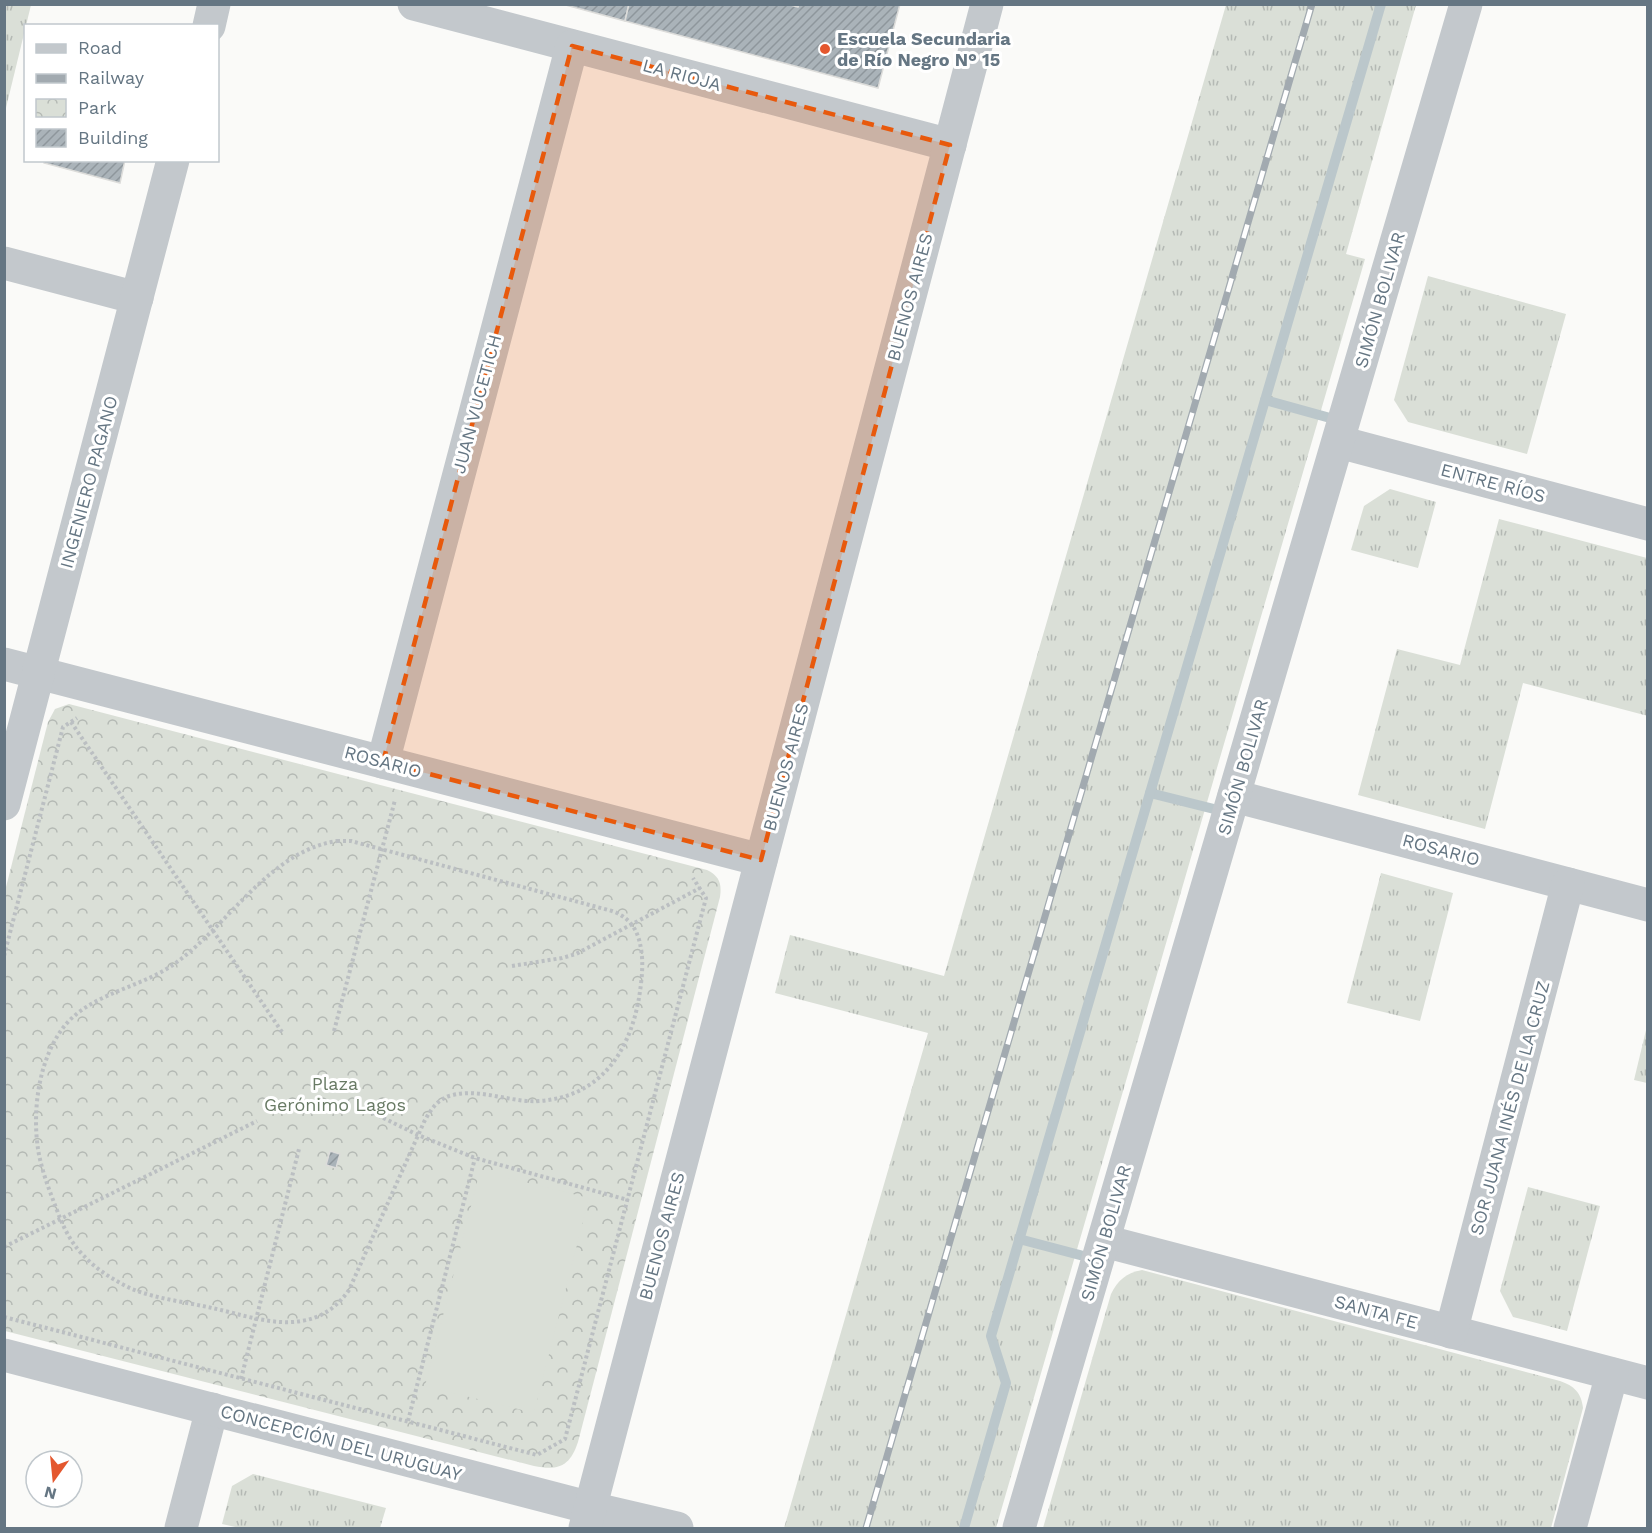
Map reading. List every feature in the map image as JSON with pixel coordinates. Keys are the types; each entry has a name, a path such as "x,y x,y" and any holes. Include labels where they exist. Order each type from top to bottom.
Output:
{"street":[{"path":"209,24 214,4"},
{"name":"LA RIOJA","path":"414,4 950,145"},
{"name":"BUENOS AIRES","path":"588,1518 987,4"},
{"name":"SIMÓN BOLIVAR","path":"1019,1528 1466,4"},
{"name":"JUAN VUCETICH","path":"383,762 572,46"},
{"name":"INGENIERO PAGANO","path":"4,804 172,162"},
{"path":"4,263 137,298"},
{"name":"ENTRE RÍOS","path":"1339,442 1647,524"},
{"name":"ROSARIO","path":"4,664 761,860"},
{"name":"ROSARIO","path":"1234,795 1647,905"},
{"name":"SOR JUANA INÉS DE LA CRUZ","path":"1451,1332 1568,884"},
{"name":"SANTA FE","path":"1104,1241 1647,1383"},
{"name":"CONCEPCIÓN DEL URUGUAY","path":"4,1355 212,1409 588,1518 677,1528"},
{"path":"1570,1528 1612,1374"},
{"path":"181,1528 212,1409"}],"path":[{"path":"4,956 63,727 79,717"},
{"path":"71,722 282,1032"},
{"path":"334,1031 395,800 384,797"},
{"path":"337,841 383,850 612,911 627,918 633,924 640,941 642,962 636,1012 617,1060 606,1072 580,1090 552,1099 526,1101 467,1094 444,1097 429,1112 353,1281 342,1300 324,1314 300,1322 277,1321 150,1294 122,1284 84,1257 66,1233 41,1165 36,1131 39,1092 42,1073 57,1038 65,1025 81,1010 164,971 188,953 275,870 309,848 337,841"},
{"path":"683,876 694,879 706,898 713,900"},
{"path":"512,966 576,954 700,888"},
{"path":"4,1317 537,1455 565,1439 706,898"},
{"path":"367,1110 418,1135 475,1158 627,1200"},
{"path":"4,1247 257,1120"},
{"path":"241,1379 299,1149"},
{"path":"408,1421 475,1158"}],"highlighted area":[{"path":"572,46 950,145 761,860 383,762"}],"green space":[{"path":"4,5 31,5 26,24 24,24 24,34 5,112"},
{"path":"1226,5 1416,5 1346,254 1365,259 996,1528 784,1528 928,1033 775,993 790,935 944,976"},
{"path":"1428,276 1566,314 1527,454 1408,422 1394,400"},
{"path":"1390,489 1436,502 1418,568 1351,550 1364,506"},
{"path":"1499,519 1647,558 1648,716 1523,683 1485,829 1358,795 1397,649 1460,665"},
{"name":"Plaza Gerónimo Lagos","path":"69,704 707,870 717,877 720,884 720,897 578,1442 571,1457 562,1465 550,1468 534,1466 5,1331 5,891 48,722 55,709"},
{"path":"1381,873 1453,893 1420,1021 1347,1003"},
{"path":"1647,1026 1647,1083 1634,1080"},
{"path":"480,1171 589,1198 534,1413 425,1386"},
{"path":"1528,1187 1600,1206 1567,1331 1513,1317 1500,1291"},
{"path":"1142,1270 1569,1385 1579,1394 1583,1408 1551,1528 1043,1528 1111,1294 1123,1278"},
{"path":"253,1474 386,1508 380,1528 240,1528 222,1524 232,1486"}],"building":[{"path":"562,4 629,4 625,21"},
{"name":"Escuela Secundaria de Río Negro N° 15","path":"629,4 787,4 798,7 799,4 900,4 878,88 625,21"},
{"path":"44,162 125,162 120,183"},
{"path":"330,1151 340,1154 336,1168 326,1165"}],"waterway":[{"path":"964,1528 1006,1383 991,1336 1381,4"},
{"path":"1265,400 1341,421"},
{"path":"1150,793 1226,812"},
{"path":"1019,1239 1095,1259"}],"railway":[{"path":"866,1528 1312,4"}],"place":[{"name":"Escuela Secundaria de Río Negro N° 15","path":"825,49"}]}
